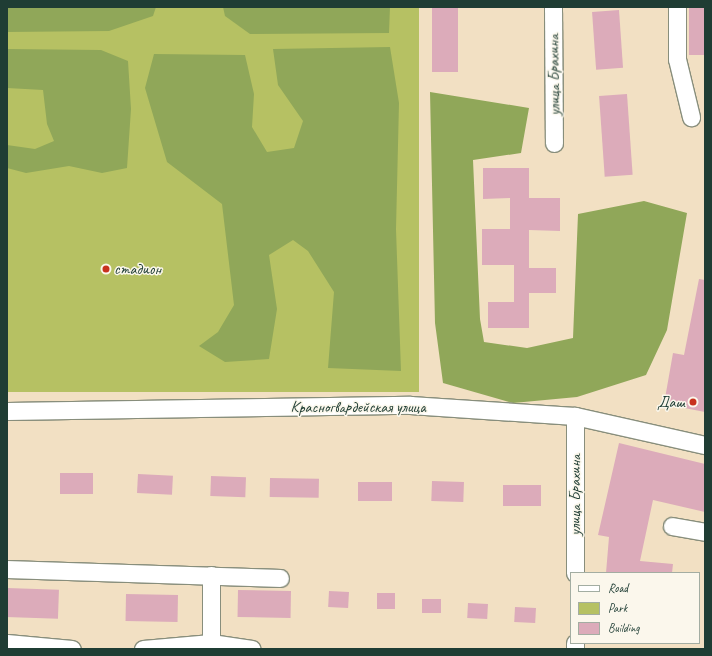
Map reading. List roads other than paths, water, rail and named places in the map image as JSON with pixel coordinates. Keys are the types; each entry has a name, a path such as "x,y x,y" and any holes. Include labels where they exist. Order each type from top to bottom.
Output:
{"street":[{"name":"улица Брахина","path":"553,7 554,143"},
{"path":"677,7 677,59 691,117"},
{"name":"Красногвардейская улица","path":"7,411 410,405 575,416 705,445"},
{"name":"улица Брахина","path":"575,416 575,572"},
{"path":"672,526 705,532"},
{"path":"7,569 280,578"},
{"path":"211,576 211,643"},
{"path":"7,643 72,649"},
{"path":"143,649 211,643 252,649"}],"place":[{"name":"стадион","path":"106,269"},
{"name":"Даш","path":"693,402"}]}
